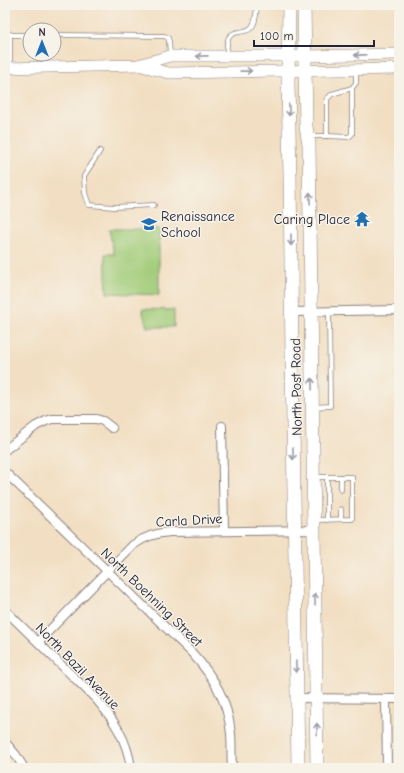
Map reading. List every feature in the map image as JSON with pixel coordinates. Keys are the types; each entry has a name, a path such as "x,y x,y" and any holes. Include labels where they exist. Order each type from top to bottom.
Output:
{"main road":[{"name":"North Post Road","path":"289,5 288,71 298,768"},
{"name":"North Post Road","path":"304,5 306,127 309,144 317,768"},
{"path":"8,68 138,65 170,56 399,54"},
{"path":"138,65 169,73 399,69"}],"street":[{"path":"291,312 399,310"},
{"path":"5,450 36,426 52,419 96,419 103,421 112,428"},
{"path":"222,426 224,531"},
{"name":"North Boehning Street","path":"5,472 199,660 212,678 222,699 228,717 232,768"},
{"name":"Carla Drive","path":"38,642 134,545 146,536 170,532 294,530 314,525"},
{"name":"North Bazil Avenue","path":"5,610 108,712 124,742 132,768"},
{"path":"297,698 399,699"},
{"path":"386,699 387,768"},
{"path":"5,742 16,755 24,768"}],"lane":[{"path":"227,56 226,43 228,39 234,33 247,30 252,26 256,18 257,5"},
{"path":"5,34 22,35"},
{"path":"8,68 10,34"},
{"path":"62,34 165,36 169,41 170,56"},
{"path":"327,136 327,99 332,94 352,88 356,83 356,70"},
{"path":"308,136 349,136 352,134 352,88"},
{"path":"100,151 84,176 85,193 89,205 114,207 154,205"},
{"path":"312,407 330,406 329,312"},
{"path":"313,477 352,477 352,519 327,520 314,525"},
{"path":"327,477 327,520"},
{"path":"341,477 341,490"},
{"path":"341,509 341,519"}],"green space":[{"path":"109,229 159,229 159,295 107,293 105,254 114,254"},
{"path":"142,309 174,310 174,327 147,327"}],"place":[{"name":"Caring Place","path":"362,219"},
{"name":"Renaissance School","path":"149,224"}]}
